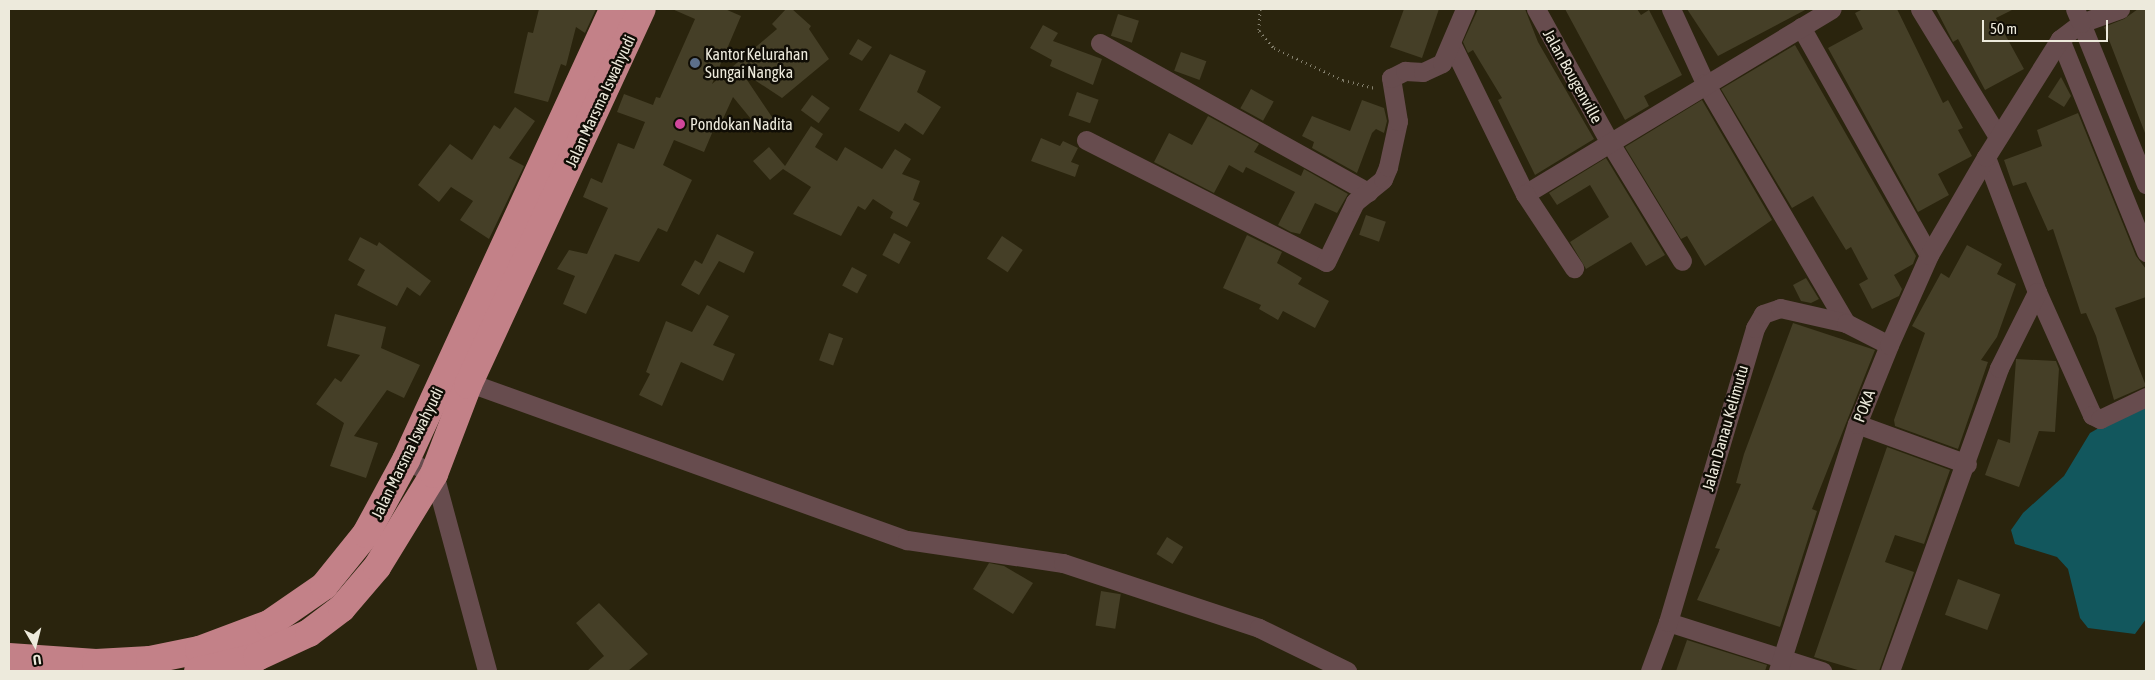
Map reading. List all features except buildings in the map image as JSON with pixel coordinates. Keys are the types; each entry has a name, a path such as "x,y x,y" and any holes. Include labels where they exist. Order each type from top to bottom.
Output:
{"highway":[{"name":"Jalan Marsma Iswahyudi","path":"198,671 257,656 309,633 342,608 376,567 434,474 458,378 613,9"},
{"name":"Jalan Marsma Iswahyudi","path":"9,657 96,664 150,660 199,650 269,624 324,586 345,563 366,534 406,460 458,378 642,9"}],"street":[{"path":"1086,140 1323,262 1330,260 1346,216 1383,179 1395,141 1398,121 1391,89 1394,75 1435,68 1452,45 1465,9"},
{"name":"Jalan Bougenville","path":"1536,9 1610,143 1682,261"},
{"path":"1671,9 1705,83 1846,323"},
{"path":"1525,194 1705,83 1832,9"},
{"path":"1920,9 1998,137"},
{"path":"2120,9 2078,16 2060,39 2146,252"},
{"path":"2078,16 2146,184"},
{"path":"1801,27 1930,255"},
{"name":"POKA","path":"1781,665 1857,424 1889,345 1930,255 1998,137 2060,39"},
{"path":"1100,44 1368,192"},
{"path":"1452,45 1525,194 1574,268"},
{"path":"1986,157 2037,292 2095,419 2146,397"},
{"path":"1890,671 1967,464 1998,368 2037,292"},
{"name":"Jalan Danau Kelimutu","path":"1650,671 1668,622 1755,328 1763,314 1780,308 1846,323 1889,345"},
{"path":"458,378 926,546 1063,563 1260,628 1348,671"},
{"path":"1857,424 1967,464"},
{"path":"406,460 434,474 486,671"},
{"path":"1668,622 1781,665 1822,671"}],"path":[{"path":"1260,9 1259,31 1285,55 1343,80 1391,89"}],"water":[{"path":"2146,401 2146,619 2135,634 2088,628 2080,618 2068,569 2057,557 2015,544 2011,530 2023,513 2064,476 2090,433"}],"place":[{"name":"Kantor Kelurahan Sungai Nangka","path":"695,63"},
{"name":"Pondokan Nadita","path":"680,124"}]}
